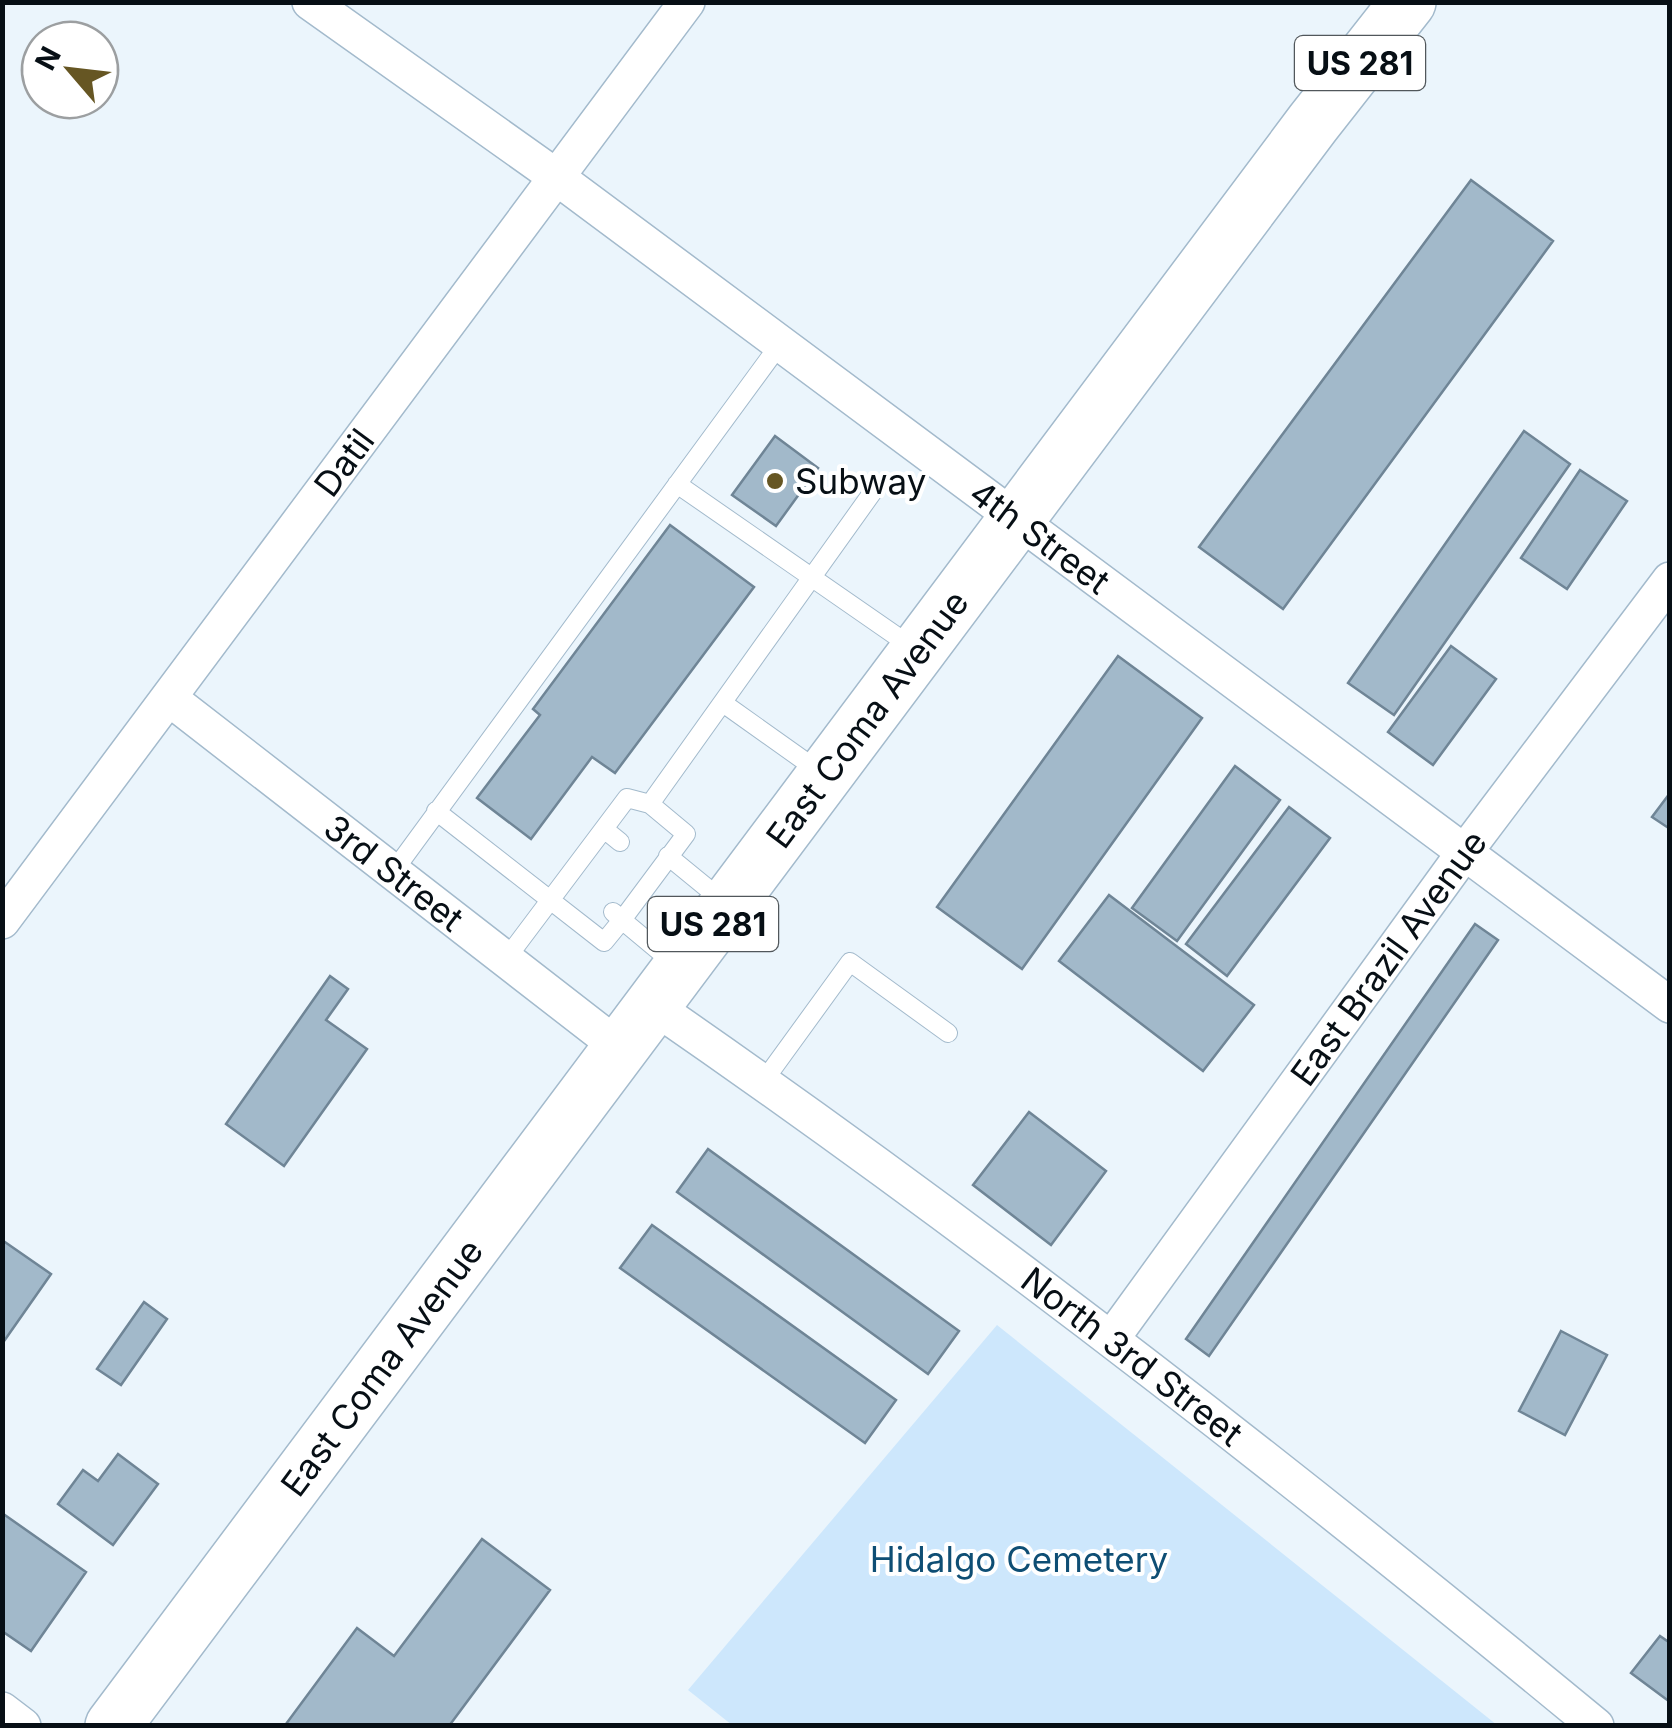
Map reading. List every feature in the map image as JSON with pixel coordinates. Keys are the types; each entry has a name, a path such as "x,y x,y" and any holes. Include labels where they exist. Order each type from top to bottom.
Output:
{"main road":[{"name":"US 281","path":"1312,123 1388,2"},
{"name":"East Coma Avenue","path":"113,1726 1312,123 1408,2"}],"street":[{"name":"4th Street","path":"310,2 556,176 1670,1005"},
{"name":"Datil","path":"2,922 687,2"},
{"name":"East Brazil Avenue","path":"1112,1338 1464,853 1670,580"},
{"name":"3rd Street","path":"169,698 506,959 651,1007"},
{"name":"North 3rd Street","path":"651,1007 763,1082 1112,1338 1390,1556 1596,1726"},
{"path":"2,1710 23,1726"}],"lane":[{"path":"393,872 780,344"},
{"path":"678,484 918,650"},
{"path":"650,804 872,493"},
{"path":"723,703 824,775"},
{"path":"436,811 550,902 604,942 617,916 686,834 650,804 626,798 569,877 550,902 506,959"},
{"path":"604,829 620,842"},
{"path":"659,865 727,905"},
{"path":"569,877 585,889"},
{"path":"617,916 651,1007"},
{"path":"763,1082 850,962 948,1033"}],"green space":[{"name":"Hidalgo Cemetery","path":"997,1325 1497,1725 732,1725 688,1690"}],"building":[{"path":"1471,180 1553,241 1283,609 1199,547"},
{"path":"1524,431 1570,464 1394,715 1348,683"},
{"name":"Subway","path":"775,436 818,468 776,526 732,495"},
{"path":"1580,470 1627,501 1567,589 1521,558"},
{"path":"670,525 754,587 615,773 592,757 531,839 477,798 540,715 533,709"},
{"path":"1451,646 1496,679 1433,765 1388,732"},
{"path":"1118,656 1202,718 1022,969 937,907"},
{"path":"1235,766 1280,800 1177,941 1132,908"},
{"path":"1670,793 1670,829 1652,817"},
{"path":"1289,807 1330,838 1227,976 1186,944"},
{"path":"1109,895 1254,1005 1203,1071 1059,961"},
{"path":"1475,924 1498,940 1209,1356 1186,1339"},
{"path":"330,976 348,989 326,1020 367,1049 284,1166 226,1124"},
{"path":"1029,1112 1106,1171 1051,1245 973,1185"},
{"path":"708,1149 959,1331 928,1374 677,1192"},
{"path":"652,1225 896,1400 865,1443 620,1268"},
{"path":"2,1240 51,1274 2,1344"},
{"path":"144,1302 167,1319 121,1385 97,1369"},
{"path":"1561,1331 1607,1355 1565,1435 1519,1411"},
{"path":"118,1454 158,1484 113,1545 58,1504 83,1470 98,1481"},
{"path":"2,1513 86,1572 31,1651 2,1631"},
{"path":"482,1539 550,1590 449,1726 286,1724 357,1628 394,1656"},
{"path":"1660,1636 1670,1643 1670,1702 1631,1673"}],"place":[{"name":"Subway","path":"775,481"}]}
